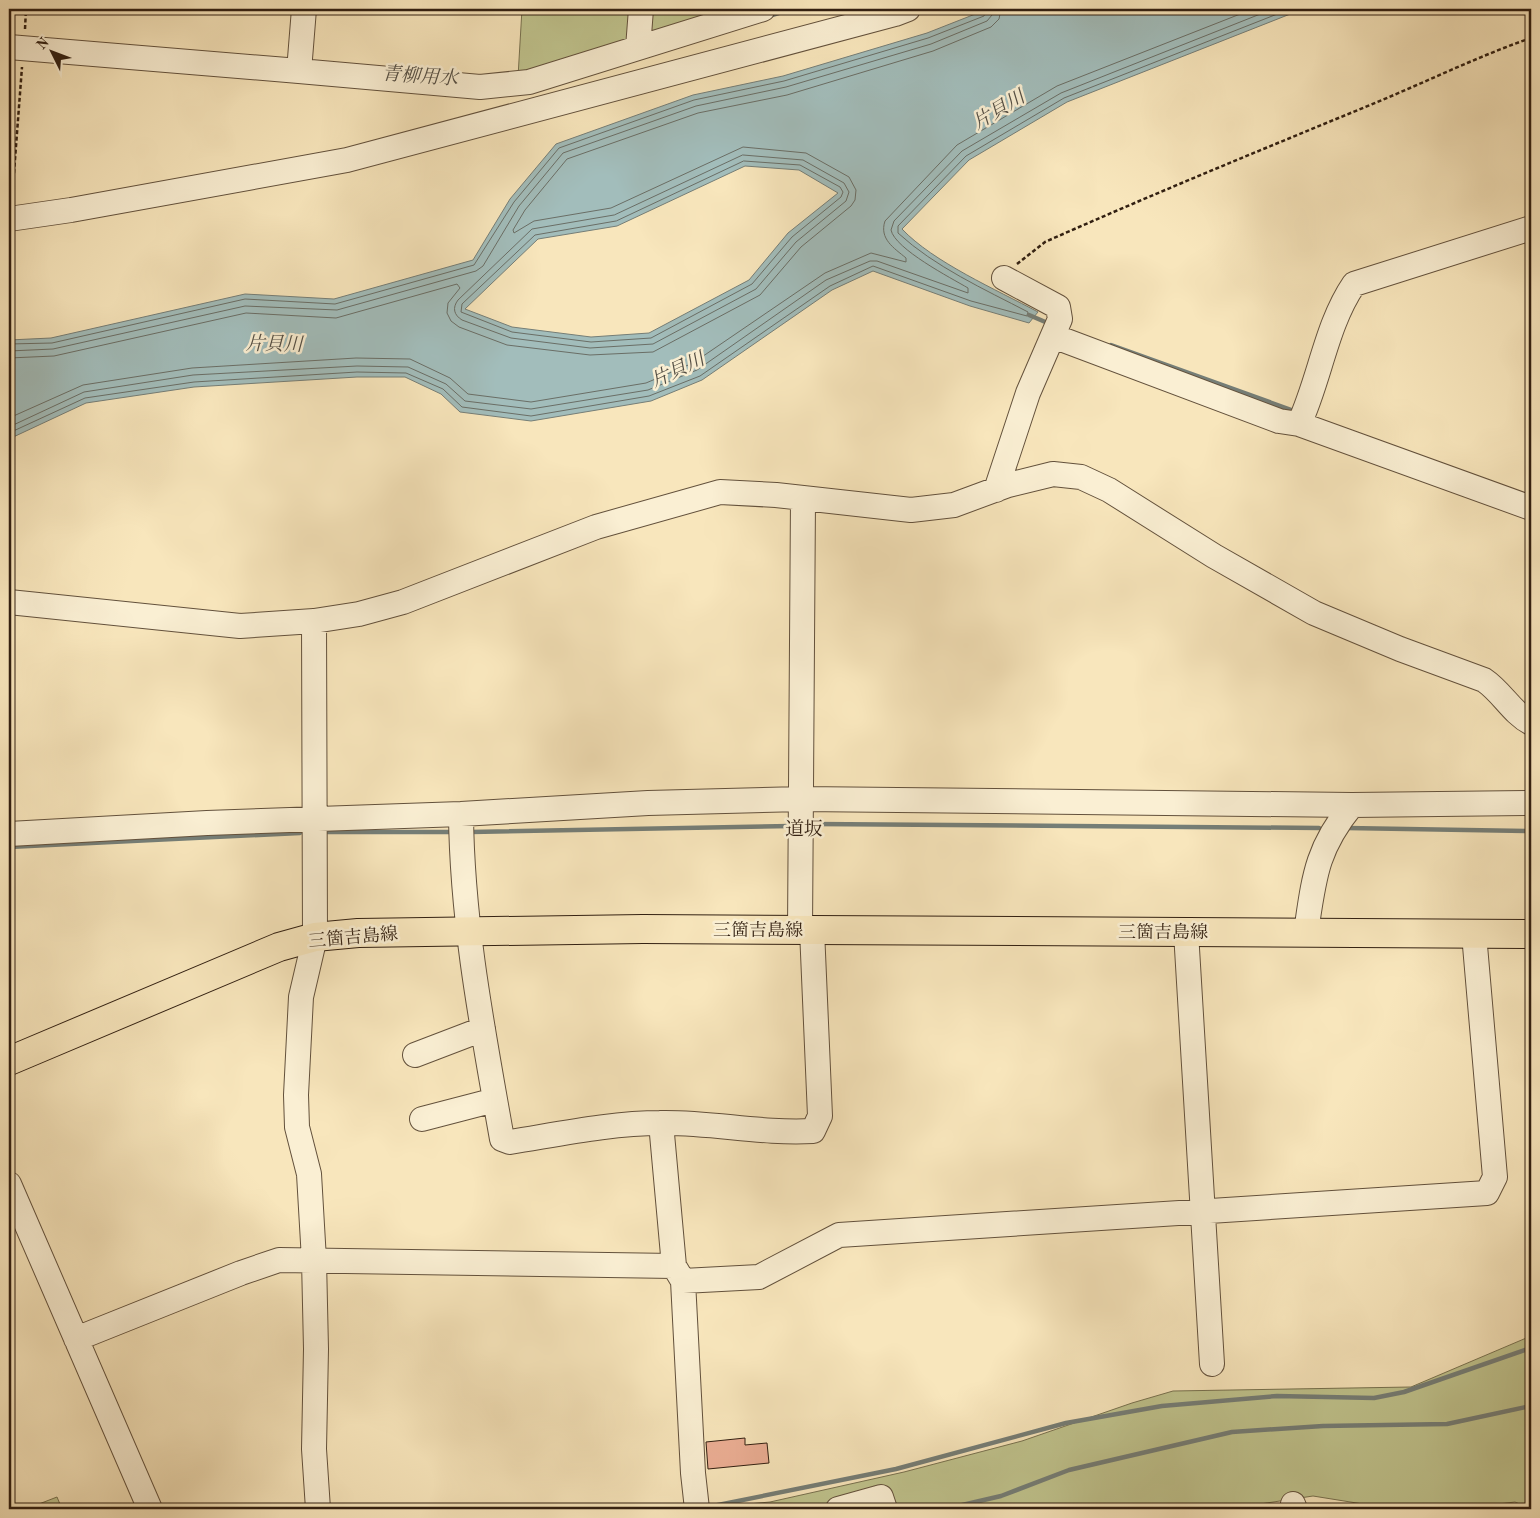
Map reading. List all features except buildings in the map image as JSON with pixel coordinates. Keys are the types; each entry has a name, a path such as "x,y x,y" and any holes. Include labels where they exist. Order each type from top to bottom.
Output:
{"main road":[{"name":"三箇吉島線","path":"9,1062 279,947 315,937 358,933 467,930 806,930 1531,934"}],"street":[{"path":"299,71 304,9"},
{"path":"638,48 641,9"},
{"path":"16,48 480,87 529,82 763,9"},
{"path":"10,218 71,210 348,160 908,9"},
{"path":"1302,417 1343,300 1354,284 1531,228"},
{"path":"996,490 1028,393 1055,330 1058,308 1004,278"},
{"path":"1055,330 1279,421 1302,417 1531,508"},
{"path":"9,602 240,626 314,621 359,614 403,602 596,527 720,492 776,495 911,510 954,505 996,490 1053,474 1081,477 1109,490 1214,556 1314,613 1400,650 1484,680 1496,688 1512,708 1531,723"},
{"path":"461,814 462,869 467,930 502,1139 510,1142 617,1126 661,1123 722,1126 782,1133 813,1131 820,1116 806,930 802,816 803,499"},
{"path":"314,621 315,937 301,997 296,1095 297,1127 309,1174 314,1260 316,1348 314,1449 318,1509"},
{"path":"9,834 314,819 461,814 648,803 802,816 1531,803"},
{"path":"1306,932 1315,874 1324,847 1338,823 1352,805"},
{"path":"1186,932 1212,1364"},
{"path":"76,1339 241,1273 279,1260 759,1277 839,1235 1488,1193 1495,1177 1474,934"},
{"path":"415,1055 483,1029"},
{"path":"422,1119 495,1100"},
{"path":"661,1123 679,1273 697,1509"},
{"path":"9,1184 150,1509"},
{"path":"838,1509 882,1497 885,1509"}],"path":[{"path":"1004,278 1045,242 1262,148 1531,38"},
{"path":"10,218 16,48"}],"green space":[{"path":"522,9 735,9 518,77"},
{"path":"1531,1336 1531,1509 1515,1502 1458,1509 1394,1509 1313,1496 1227,1509 694,1509 770,1502 904,1472 1022,1441 1173,1391 1411,1387"},
{"path":"57,1497 62,1509 26,1509"}],"water":[{"name":"片貝川","path":"988,9 1303,9 1067,102 969,160 902,229 915,241 948,264 1038,312 1029,323 970,306 873,271 832,290 702,380 651,401 531,421 460,412 441,394 405,377 357,377 194,387 86,403 9,439 9,340 51,338 245,294 334,299 473,260 510,199 556,144 693,95 783,76 927,33","holes":["745,166 799,170 838,193 788,233 749,280 649,333 591,337 512,327 465,309 538,239 617,226"]}],"waterway":[{"name":"青柳用水","path":"769,16 791,9"},
{"path":"1029,315 1050,324"},
{"path":"1111,345 1297,412"},
{"path":"814,824 1319,828"},
{"path":"471,832 791,826"},
{"path":"1347,828 1531,831"},
{"path":"326,832 450,832"},
{"path":"9,847 300,833"},
{"path":"703,1508 896,1469 1066,1423 1162,1406 1277,1396 1374,1398 1404,1392 1531,1348"},
{"path":"945,1509 1001,1496 1069,1470 1232,1432 1323,1426 1447,1424 1531,1406"}],"district":[{"name":"道坂","path":"804,828"}]}
